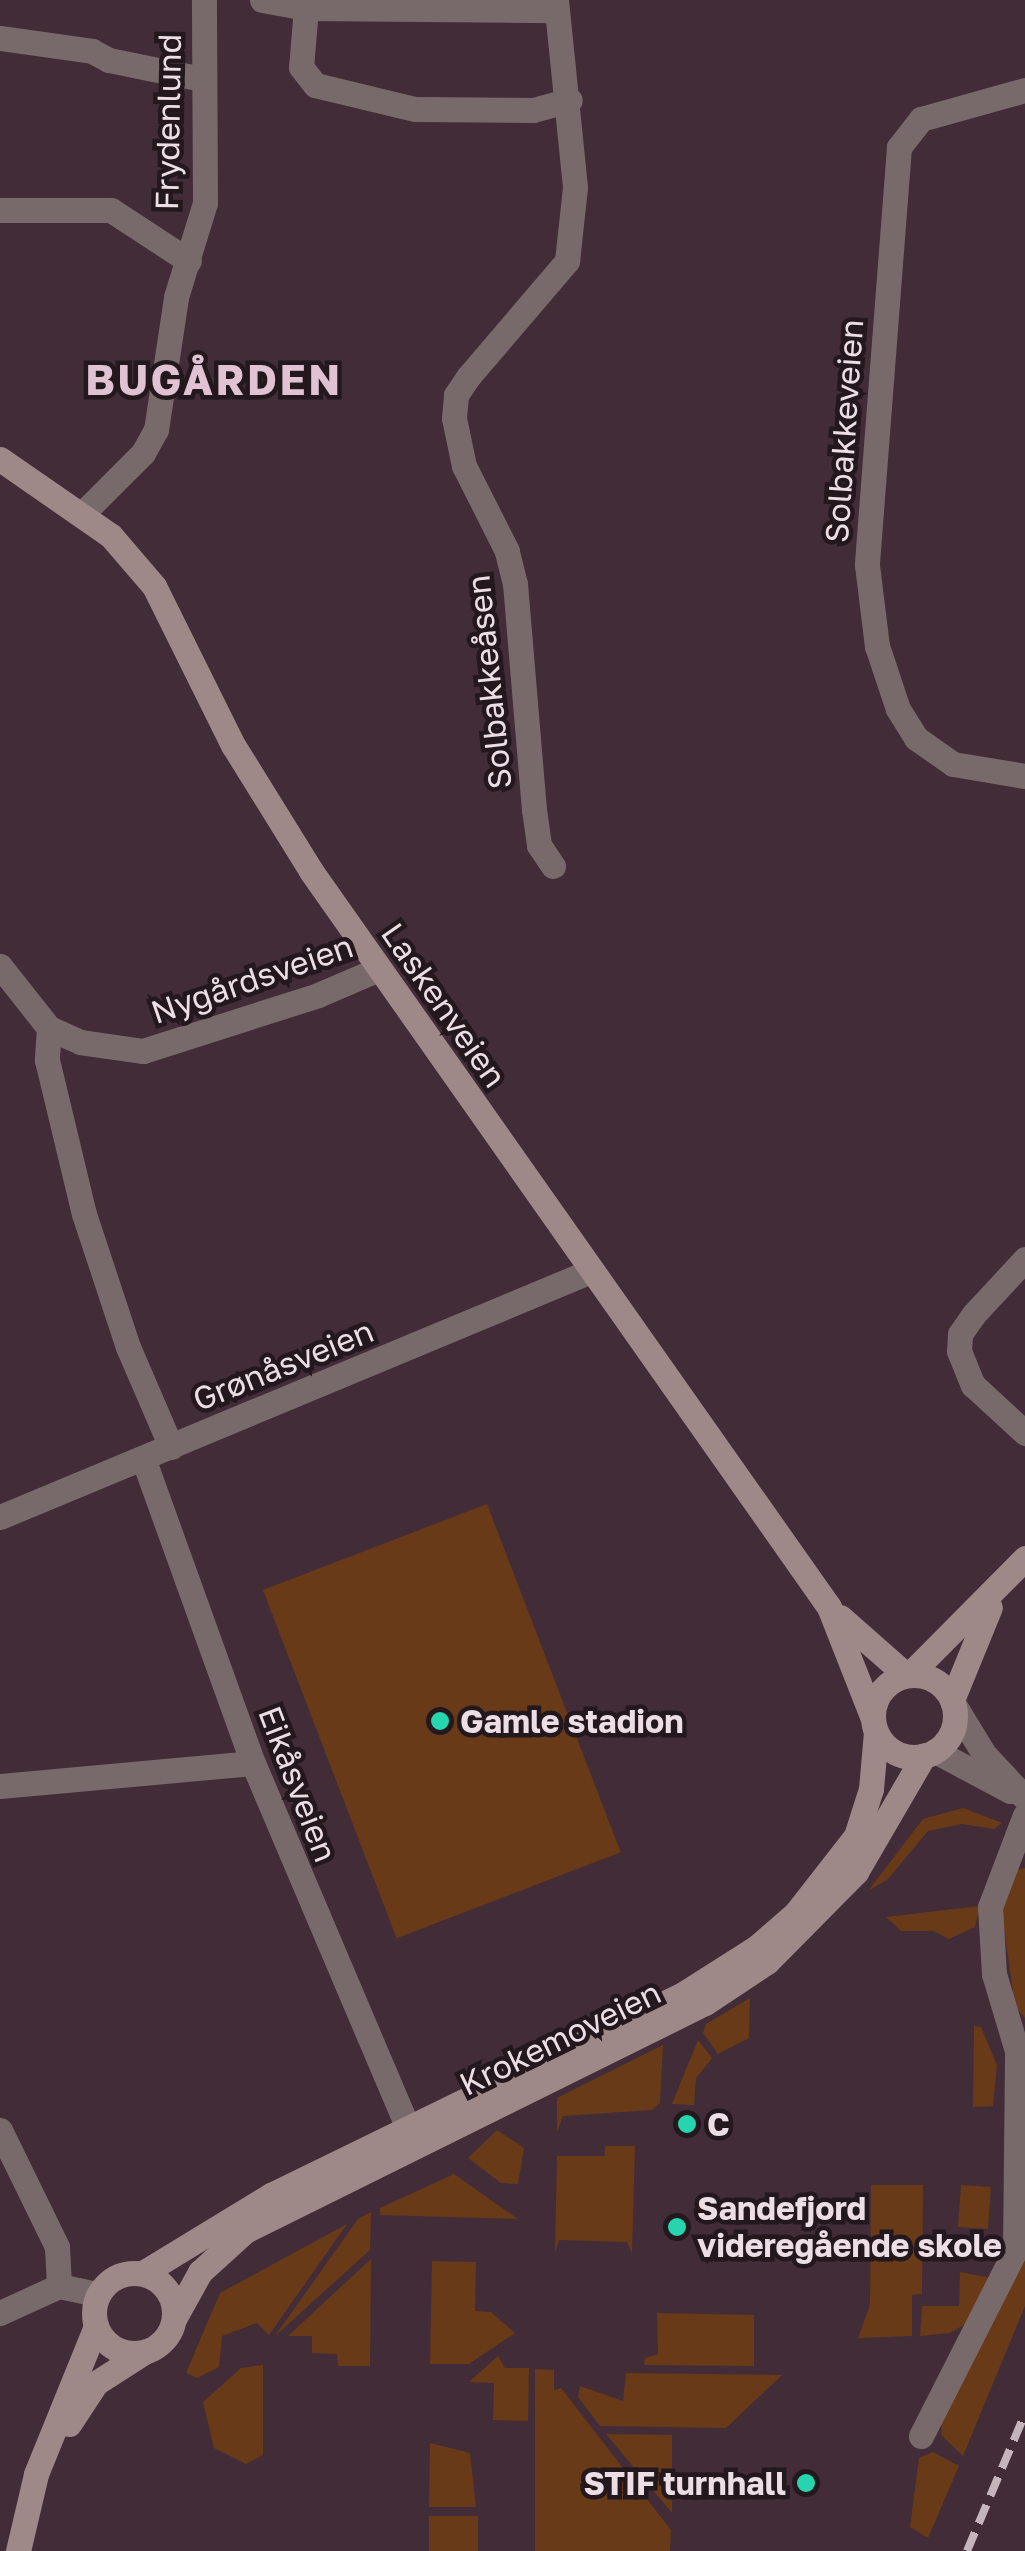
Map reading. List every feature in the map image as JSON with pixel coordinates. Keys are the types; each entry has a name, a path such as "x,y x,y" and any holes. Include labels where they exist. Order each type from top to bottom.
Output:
{"main road":[{"name":"Laskenveien","path":"0,458 83,512 154,586 255,786 379,969 829,1607 908,1675"},
{"path":"999,1590 952,1702 952,1731 929,1753 899,1754 874,1724 884,1686 908,1675 999,1590 1025,1558"},
{"name":"Laskenveien","path":"829,1607 874,1724"},
{"path":"908,1675 936,1681 952,1702"},
{"name":"Krokemoveien","path":"18,2551 36,2474 96,2326 98,2294 117,2276 144,2273 270,2196 682,1994 757,1947 796,1913 856,1836 871,1789 874,1724"},
{"name":"Krokemoveien","path":"36,2474 96,2382 165,2340 200,2272 245,2232 705,2003 767,1962 856,1872 929,1753"},
{"path":"144,2273 166,2287 174,2319"},
{"path":"96,2326 119,2351 145,2352"}],"street":[{"name":"Frydenlund","path":"83,512 143,454 156,430 176,297 204,202 204,0"},
{"path":"262,0 306,8 556,5"},
{"name":"Solbakkeåsen","path":"553,866 538,844 516,584 508,550 464,466 454,418 468,377 567,261 575,228 570,100 556,5"},
{"path":"306,8 302,67 315,85 415,108 533,110 570,100"},
{"path":"0,38 92,51 109,60 202,79"},
{"name":"Solbakkeveien","path":"1025,90 921,119 899,146 867,566 877,646 898,710 916,738 953,764 1025,776"},
{"path":"0,210 112,210 189,261"},
{"path":"0,966 49,1028 47,1060 84,1214 170,1446"},
{"name":"Nygårdsveien","path":"49,1028 80,1042 143,1051 318,995 379,969"},
{"path":"1025,1259 974,1314 960,1334 959,1352 973,1385 1025,1434"},
{"name":"Grønåsveien","path":"0,1517 591,1271"},
{"name":"Eikåsveien","path":"143,1458 253,1763 408,2128"},
{"path":"952,1702 984,1754 1025,1798"},
{"path":"929,1753 1025,1798"},
{"path":"0,1786 253,1763"},
{"path":"922,2436 1015,2251 1017,2052 994,1974 990,1907 1025,1814"},
{"path":"0,2130 57,2247 59,2286"},
{"path":"0,2313 59,2286 98,2294"}],"shaded area":[{"name":"Gamle stadion","path":"487,1504 621,1852 397,1938 263,1590"},
{"path":"963,1808 1002,1823 994,1829 962,1824 928,1831 888,1879 868,1891 923,1819"},
{"path":"1025,1868 1025,2018 1015,2006 1001,1907 1016,1870"},
{"path":"980,1906 975,1927 949,1939 934,1931 901,1931 886,1917"},
{"path":"750,1998 749,2038 718,2054 703,2033 706,2024"},
{"path":"974,2026 981,2027 997,2065 993,2106 973,2107"},
{"path":"698,2040 712,2058 696,2078 694,2105 672,2104"},
{"path":"663,2045 660,2103 652,2110 563,2116 557,2133 557,2098"},
{"path":"497,2130 524,2148 518,2184 501,2183 468,2158"},
{"path":"605,2146 635,2146 632,2253 627,2242 559,2240 555,2253 557,2156 605,2156"},
{"path":"454,2174 518,2219 380,2215 380,2208"},
{"path":"871,2185 923,2185 922,2294 912,2295 912,2336 858,2338 870,2305"},
{"path":"961,2185 991,2187 988,2229 958,2227"},
{"path":"371,2212 370,2250 275,2336 358,2219"},
{"path":"347,2224 269,2335 257,2323 222,2336 219,2367 197,2378 186,2373 220,2293"},
{"path":"1025,2250 1025,2306 963,2456 941,2435 942,2423"},
{"path":"371,2259 370,2366 338,2366 337,2354 312,2353 312,2336 288,2336"},
{"path":"432,2261 476,2262 475,2311 491,2312 515,2333 469,2364 430,2364"},
{"path":"960,2272 995,2279 969,2322 950,2333 920,2336 922,2306 959,2306"},
{"path":"657,2313 754,2315 754,2366 644,2365 645,2358 658,2354"},
{"path":"498,2356 505,2368 529,2368 528,2421 493,2420 494,2383 469,2382"},
{"path":"263,2365 263,2455 246,2464 214,2448 203,2402 241,2368"},
{"path":"535,2369 554,2370 554,2390 561,2388 671,2530 670,2551 535,2551"},
{"path":"626,2373 782,2375 726,2428 600,2426 578,2397 580,2386 623,2401"},
{"path":"606,2434 672,2435 672,2513"},
{"path":"430,2443 470,2453 476,2507 429,2507"},
{"path":"933,2452 959,2466 928,2538 910,2527 919,2458"},
{"path":"429,2516 478,2516 478,2551 429,2551"}],"railway":[{"path":"967,2551 1025,2414"}],"place":[{"name":"Gamle stadion","path":"440,1721"},
{"name":"C","path":"687,2124"},
{"name":"Sandefjord videregående skole","path":"677,2227"},
{"name":"STIF turnhall","path":"806,2483"}],"district":[{"name":"BUGÅRDEN","path":"214,379"}]}
